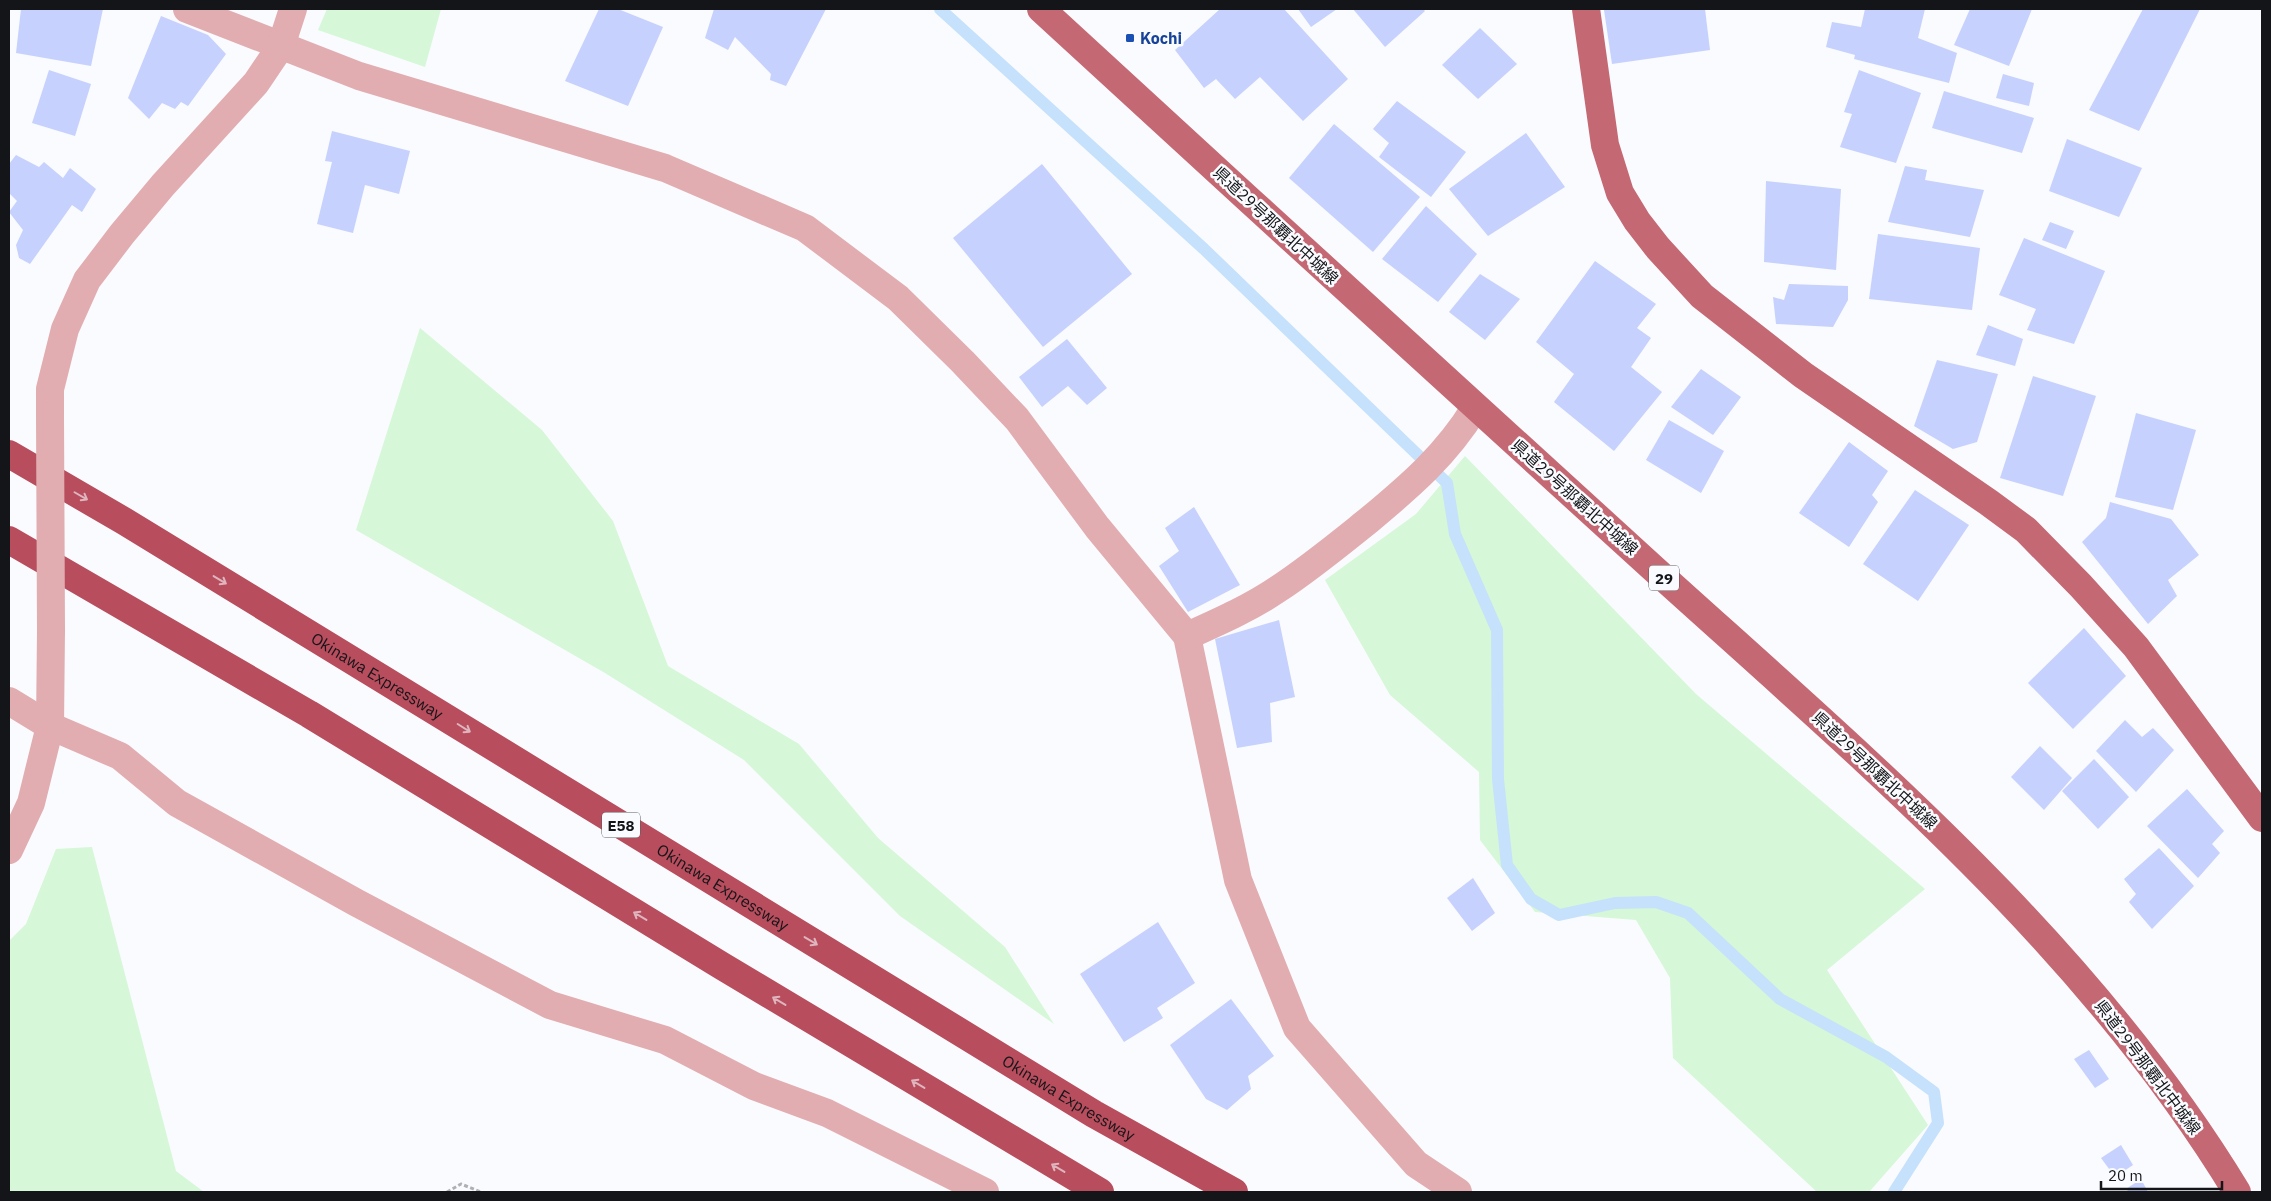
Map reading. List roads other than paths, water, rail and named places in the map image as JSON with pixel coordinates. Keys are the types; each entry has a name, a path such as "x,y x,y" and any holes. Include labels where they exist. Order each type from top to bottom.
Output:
{"highway":[{"name":"Okinawa Expressway","path":"9,454 132,526 1094,1114 1234,1192"},
{"path":"9,540 309,714 756,986 1100,1192"}],"main road":[{"name":"県道29号那覇北中城線","path":"1041,9 1475,408 1866,760 1978,867 2041,934 2124,1031 2189,1119 2237,1192"},
{"path":"1586,9 1605,144 1620,193 1637,221 1658,248 1702,296 1803,374 2026,530 2136,647 2262,818"}],"street":[{"path":"187,9 358,76 665,168 805,228 898,298 1017,419 1097,527 1187,636 1238,880 1297,1028 1416,1164 1458,1192"},
{"path":"9,850 32,803 50,726 52,630 50,389 64,329 87,280 128,227 256,83 281,46 293,9"},
{"path":"1187,636 1235,614 1277,590 1326,554 1417,480 1460,433 1475,408"},
{"path":"9,701 50,726 120,756 177,803 357,903 550,1006 665,1040 754,1086 828,1113 984,1192"}],"waterway":[{"path":"940,9 1204,249 1447,483 1455,534 1497,630 1498,779 1507,865 1531,899 1559,915 1615,903 1656,902 1688,913 1780,999 1886,1057 1934,1092 1938,1123 1894,1192"}],"place":[{"name":"Kochi","path":"1130,38"}]}
